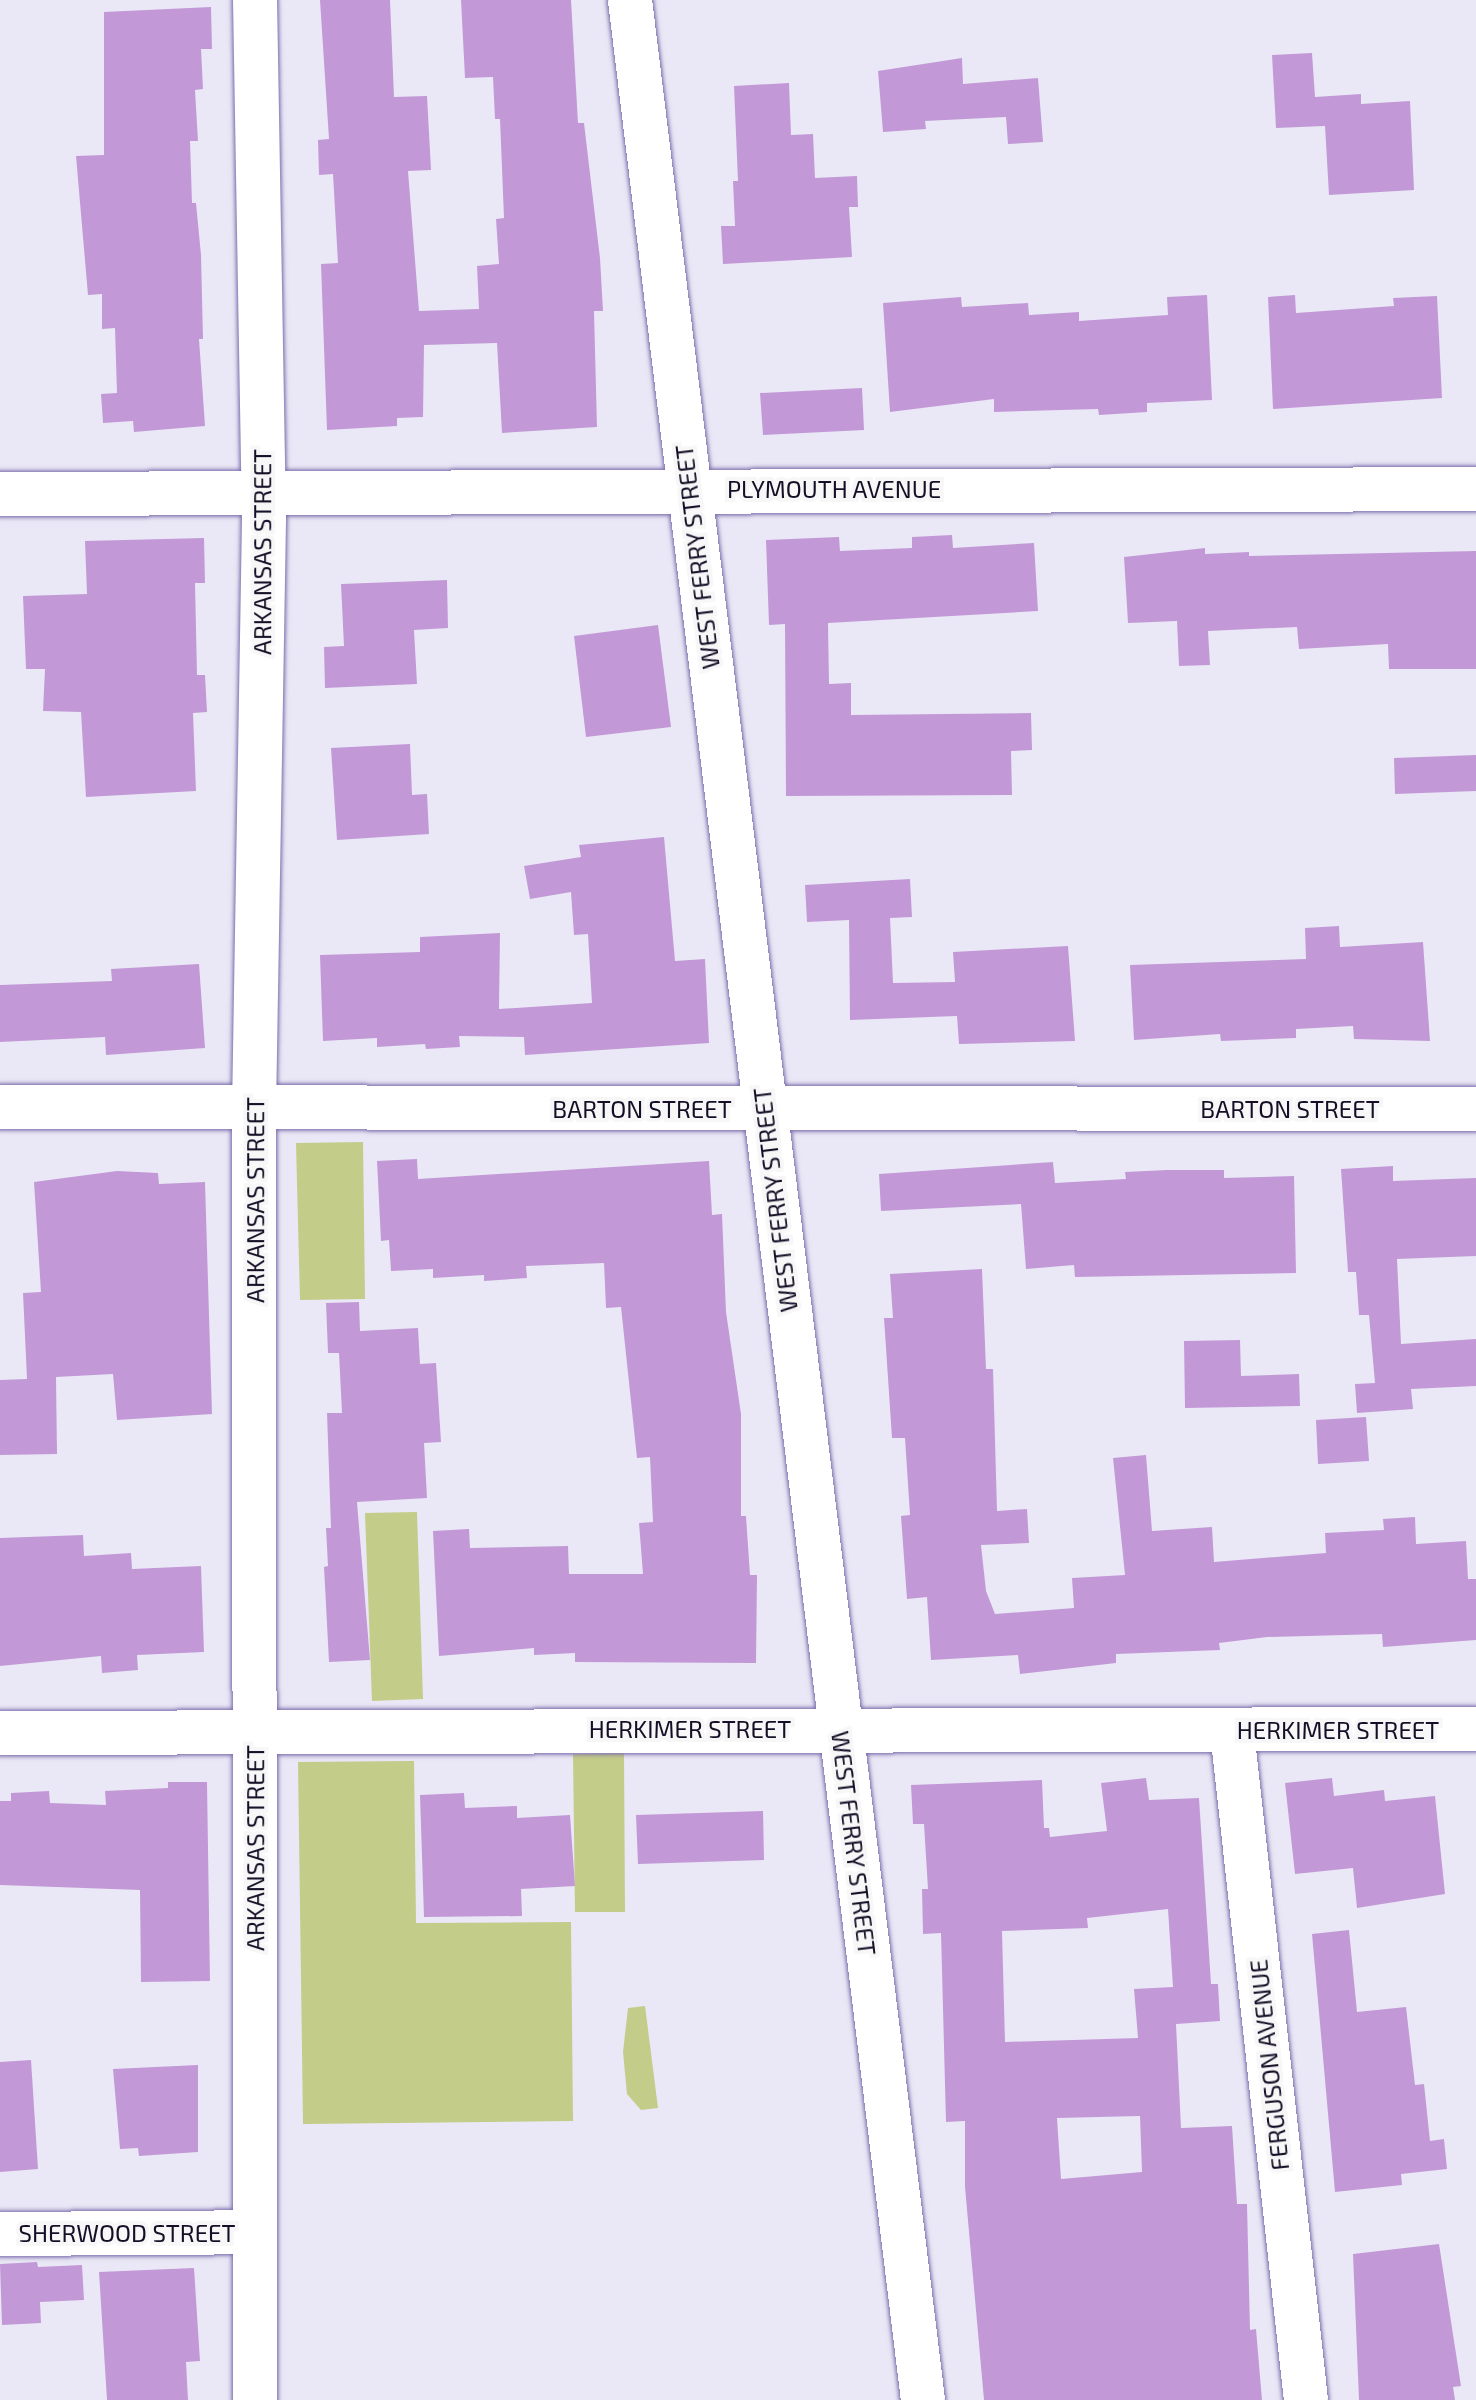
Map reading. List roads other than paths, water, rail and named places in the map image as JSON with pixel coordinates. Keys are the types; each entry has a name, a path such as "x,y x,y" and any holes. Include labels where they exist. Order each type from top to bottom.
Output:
{"street":[{"name":"ARKANSAS STREET","path":"255,0 264,493 254,1110 255,2400"},
{"name":"WEST FERRY STREET","path":"630,0 923,2400"},
{"name":"PLYMOUTH AVENUE","path":"0,494 1476,489"},
{"name":"BARTON STREET","path":"0,1107 254,1110 1476,1109"},
{"name":"HERKIMER STREET","path":"0,1733 840,1728 1476,1729"},
{"name":"FERGUSON AVENUE","path":"1232,1731 1306,2400"},
{"name":"SHERWOOD STREET","path":"0,2234 255,2232"}]}
